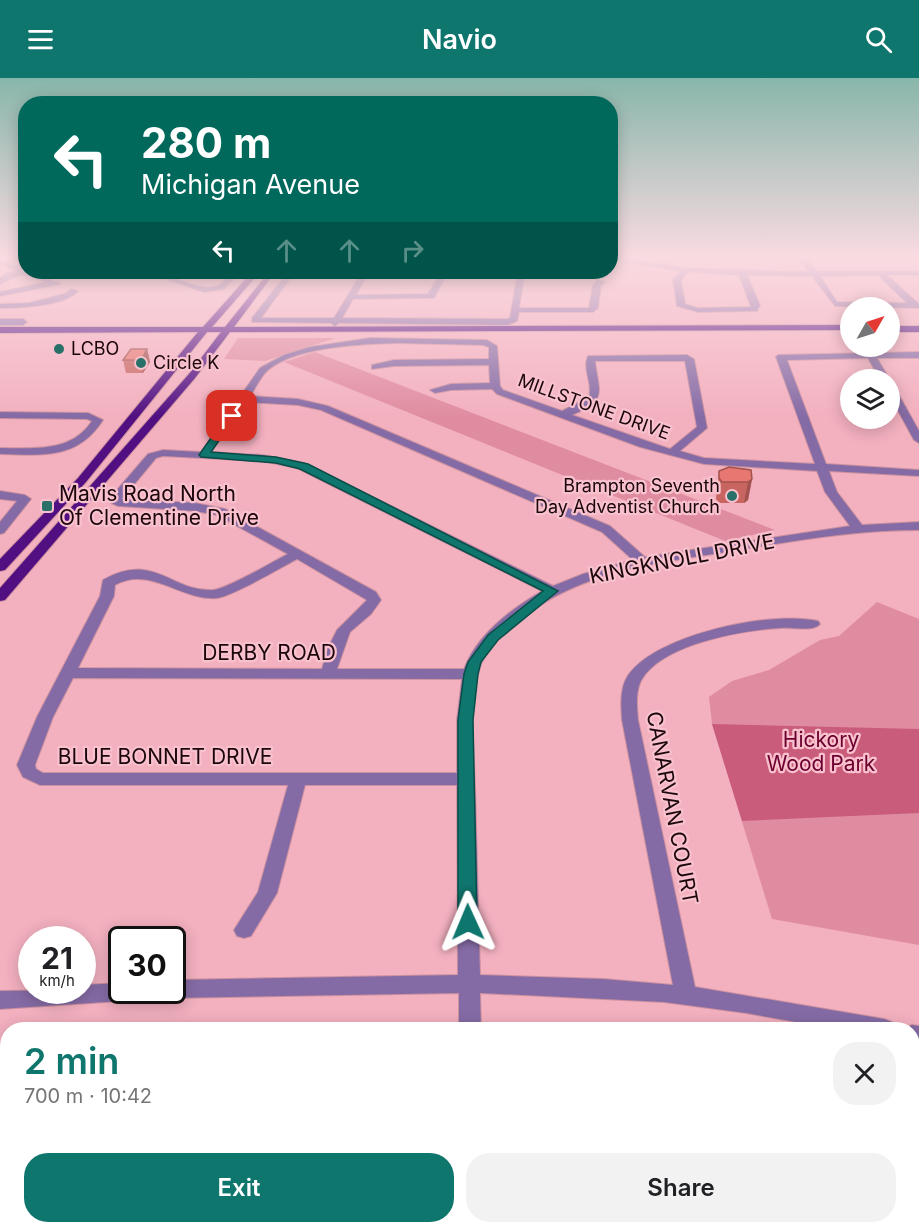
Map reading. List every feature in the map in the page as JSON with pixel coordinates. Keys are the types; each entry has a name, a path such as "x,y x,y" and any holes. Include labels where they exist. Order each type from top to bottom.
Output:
{"main road":[{"path":"175,328 207,319 221,310"},
{"path":"0,567 82,480 221,310"},
{"path":"0,597 192,376 242,310"},
{"path":"2,322 205,331"},
{"path":"0,334 840,328"},
{"path":"900,328 919,329"},
{"path":"225,331 840,334"},
{"path":"148,334 182,339 190,343 190,350"},
{"path":"900,334 919,334"},
{"path":"82,480 101,481"}],"street":[{"path":"263,310 255,321 508,322 514,319 514,310 591,310"},
{"path":"335,323 343,310"},
{"path":"2,322 23,322"},
{"name":"MILLSTONE DRIVE","path":"204,455 263,370 272,364 345,342 484,342 492,345 495,386 500,392 671,453 727,463 919,473"},
{"path":"900,355 919,355"},
{"path":"840,356 781,357 820,468 838,505 858,528"},
{"path":"561,415 589,403 596,397 591,358 686,358 702,428 671,453"},
{"path":"375,367 394,363 493,362"},
{"path":"435,390 451,387 495,386"},
{"path":"243,399 298,402 324,408 606,528 644,563"},
{"path":"900,406 919,440"},
{"path":"0,415 88,416 98,420 81,442 71,447 44,451 0,451"},
{"path":"328,674 340,636 374,600 371,595 221,512 195,507 123,504 115,500 156,453 276,460 304,466 552,591"},
{"path":"0,495 25,499 0,530"},
{"name":"KINGKNOLL DRIVE","path":"470,1022 465,720 474,662 493,638 527,608 552,591 585,577 644,563 858,528 919,526"},
{"name":"BLUE BONNET DRIVE","path":"296,555 218,594 204,595 145,573 120,575 108,583 107,596 67,674 26,765 29,773 40,779 466,780"},
{"name":"CANARVAN COURT","path":"686,995 630,720 629,696 634,678 649,661 667,650 696,639 781,622 813,624"},
{"name":"DERBY ROAD","path":"67,674 471,674"},
{"path":"244,930 267,893 298,779"},
{"path":"186,989 469,985 558,987 686,995 843,1022"},
{"path":"0,1000 108,993"}],"green space":[{"path":"238,338 336,338 265,361 224,359"},
{"path":"315,352 775,530 725,541 284,362"},
{"name":"Hickory Wood Park","path":"877,602 919,619 919,945 772,919 712,724 709,697 732,681 769,670 820,640 839,636"},
{"path":"712,724 919,729 919,813 742,821"}],"building":[{"path":"131,349 147,349 141,360 123,360"},
{"path":"729,467 751,470 752,479 748,482 722,482 719,478 719,471"}],"place":[{"name":"LCBO","path":"59,349"},
{"name":"Circle K","path":"141,363"},
{"name":"Brampton Seventh Day Adventist Church","path":"732,496"},
{"name":"Mavis Road North Of Clementine Drive","path":"47,506"}],"route":[{"path":"232,416 204,455 262,458 304,466 311,472 552,591 534,602 493,638 474,662 465,720 468,922"}]}
